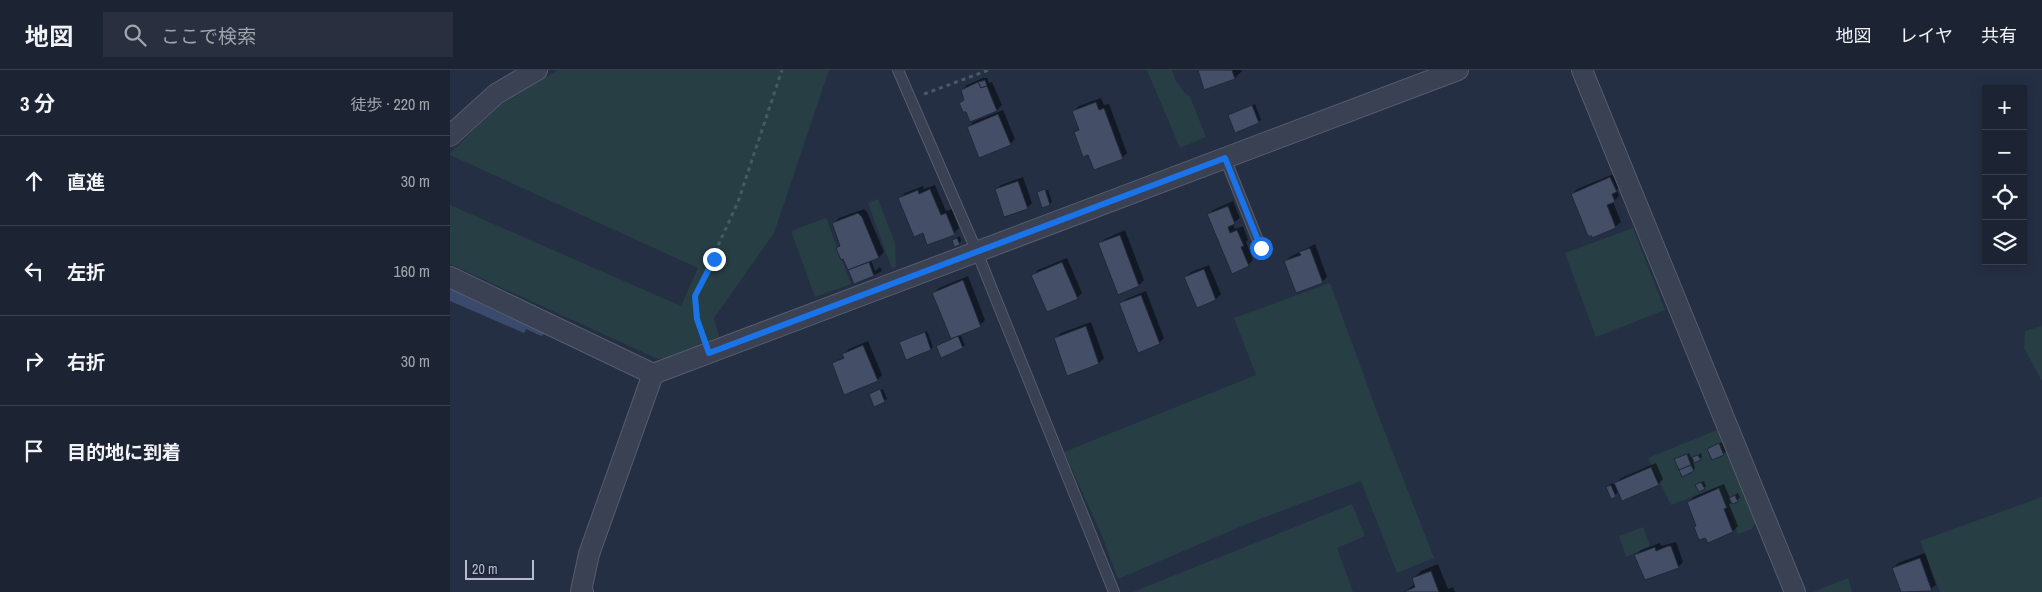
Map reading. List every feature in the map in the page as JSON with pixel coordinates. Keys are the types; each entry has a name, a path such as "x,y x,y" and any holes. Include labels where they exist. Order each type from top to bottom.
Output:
{"street":[{"path":"450,136 496,94 537,70"},
{"path":"450,277 653,374 1458,70"},
{"path":"1582,70 1795,592"},
{"path":"583,592 581,591 589,554 653,374"}],"lane":[{"path":"898,70 976,252 1114,592"},
{"path":"1225,158 1261,248"}],"path":[{"path":"709,353 697,319 695,296 738,202 782,70"},
{"path":"911,99 989,70"}],"green space":[{"path":"558,70 829,70 774,233 714,318 719,337 666,358 658,359 450,264 450,205 681,306 698,268 450,155 498,106"},
{"path":"1147,70 1172,70 1176,81 1190,97 1206,137 1180,148"},
{"path":"878,199 895,243 896,267 892,269 868,203"},
{"path":"826,218 851,284 815,297 791,231"},
{"path":"1633,228 1665,310 1596,337 1565,253"},
{"path":"1330,283 1379,417 1434,558 1397,573 1361,481 1249,523 1118,579 1101,533 1064,452 1256,375 1234,318"},
{"path":"2042,326 2042,381 2024,348 2025,331"},
{"path":"1717,430 1756,522 1752,529 1738,534 1719,486 1671,505 1648,458"},
{"path":"2042,497 2042,592 1940,592 1920,541"},
{"path":"1352,504 1365,536 1337,548 1353,592 1133,592"},
{"path":"1643,527 1650,546 1626,557 1619,536"},
{"path":"1848,578 1852,592 1813,592"}],"water":[{"path":"450,285 532,320 524,333 450,301"}],"building":[{"path":"1198,70 1232,70 1235,79 1204,90"},
{"path":"985,80 987,86 981,88 978,82"},
{"path":"978,82 981,88 987,86 997,111 970,122 966,112 963,112 959,103 964,100 961,90"},
{"path":"1096,102 1099,110 1104,108 1123,159 1094,170 1088,155 1083,157 1074,132 1079,130 1072,111"},
{"path":"1252,105 1259,123 1235,133 1228,115"},
{"path":"998,114 1011,145 979,158 967,127"},
{"path":"1610,177 1617,192 1612,194 1615,202 1607,205 1616,228 1592,238 1592,236 1588,236 1571,194"},
{"path":"1018,181 1028,209 1004,217 995,189"},
{"path":"930,189 941,215 946,213 955,235 927,245 923,233 914,237 898,198 918,190 919,194"},
{"path":"1045,189 1050,205 1042,208 1037,192"},
{"path":"1228,206 1235,224 1228,227 1230,233 1237,230 1244,246 1241,247 1249,266 1232,274 1207,214"},
{"path":"858,213 862,217 879,258 848,270 836,248 840,246 832,223"},
{"path":"1120,235 1139,286 1118,295 1098,243"},
{"path":"957,238 960,245 954,247 952,240"},
{"path":"1310,248 1323,283 1296,293 1284,261 1301,255 1299,252"},
{"path":"869,262 874,276 854,284 848,270"},
{"path":"1062,262 1078,299 1047,312 1031,275"},
{"path":"1204,269 1216,300 1197,308 1184,277"},
{"path":"963,280 981,327 951,339 932,293"},
{"path":"1141,295 1160,344 1138,353 1119,303"},
{"path":"1086,326 1099,364 1067,376 1054,338"},
{"path":"925,332 931,350 906,360 899,342"},
{"path":"958,336 963,348 941,358 936,346"},
{"path":"863,345 878,381 844,395 832,363 844,358 842,354"},
{"path":"880,389 885,402 874,407 869,394"},
{"path":"1719,443 1724,455 1712,460 1707,449"},
{"path":"1687,454 1691,465 1679,470 1674,459"},
{"path":"1698,455 1701,460 1694,463 1692,457"},
{"path":"1691,465 1694,471 1682,477 1679,470"},
{"path":"1651,467 1659,485 1622,501 1614,483"},
{"path":"1701,482 1705,489 1699,492 1695,485"},
{"path":"1611,485 1616,497 1611,499 1606,487"},
{"path":"1719,488 1727,508 1724,509 1733,532 1708,543 1705,538 1699,540 1687,502"},
{"path":"1735,495 1738,502 1732,504 1729,498"},
{"path":"1671,546 1679,568 1645,580 1634,555 1655,547 1656,551"},
{"path":"1920,558 1932,591 1901,592 1892,568"},
{"path":"1431,571 1439,592 1404,592 1415,587 1412,578"}],"waterway":[{"path":"524,324 541,332"}],"route":[{"path":"714,259 695,296 697,319 709,353 1225,158 1261,248"}]}
